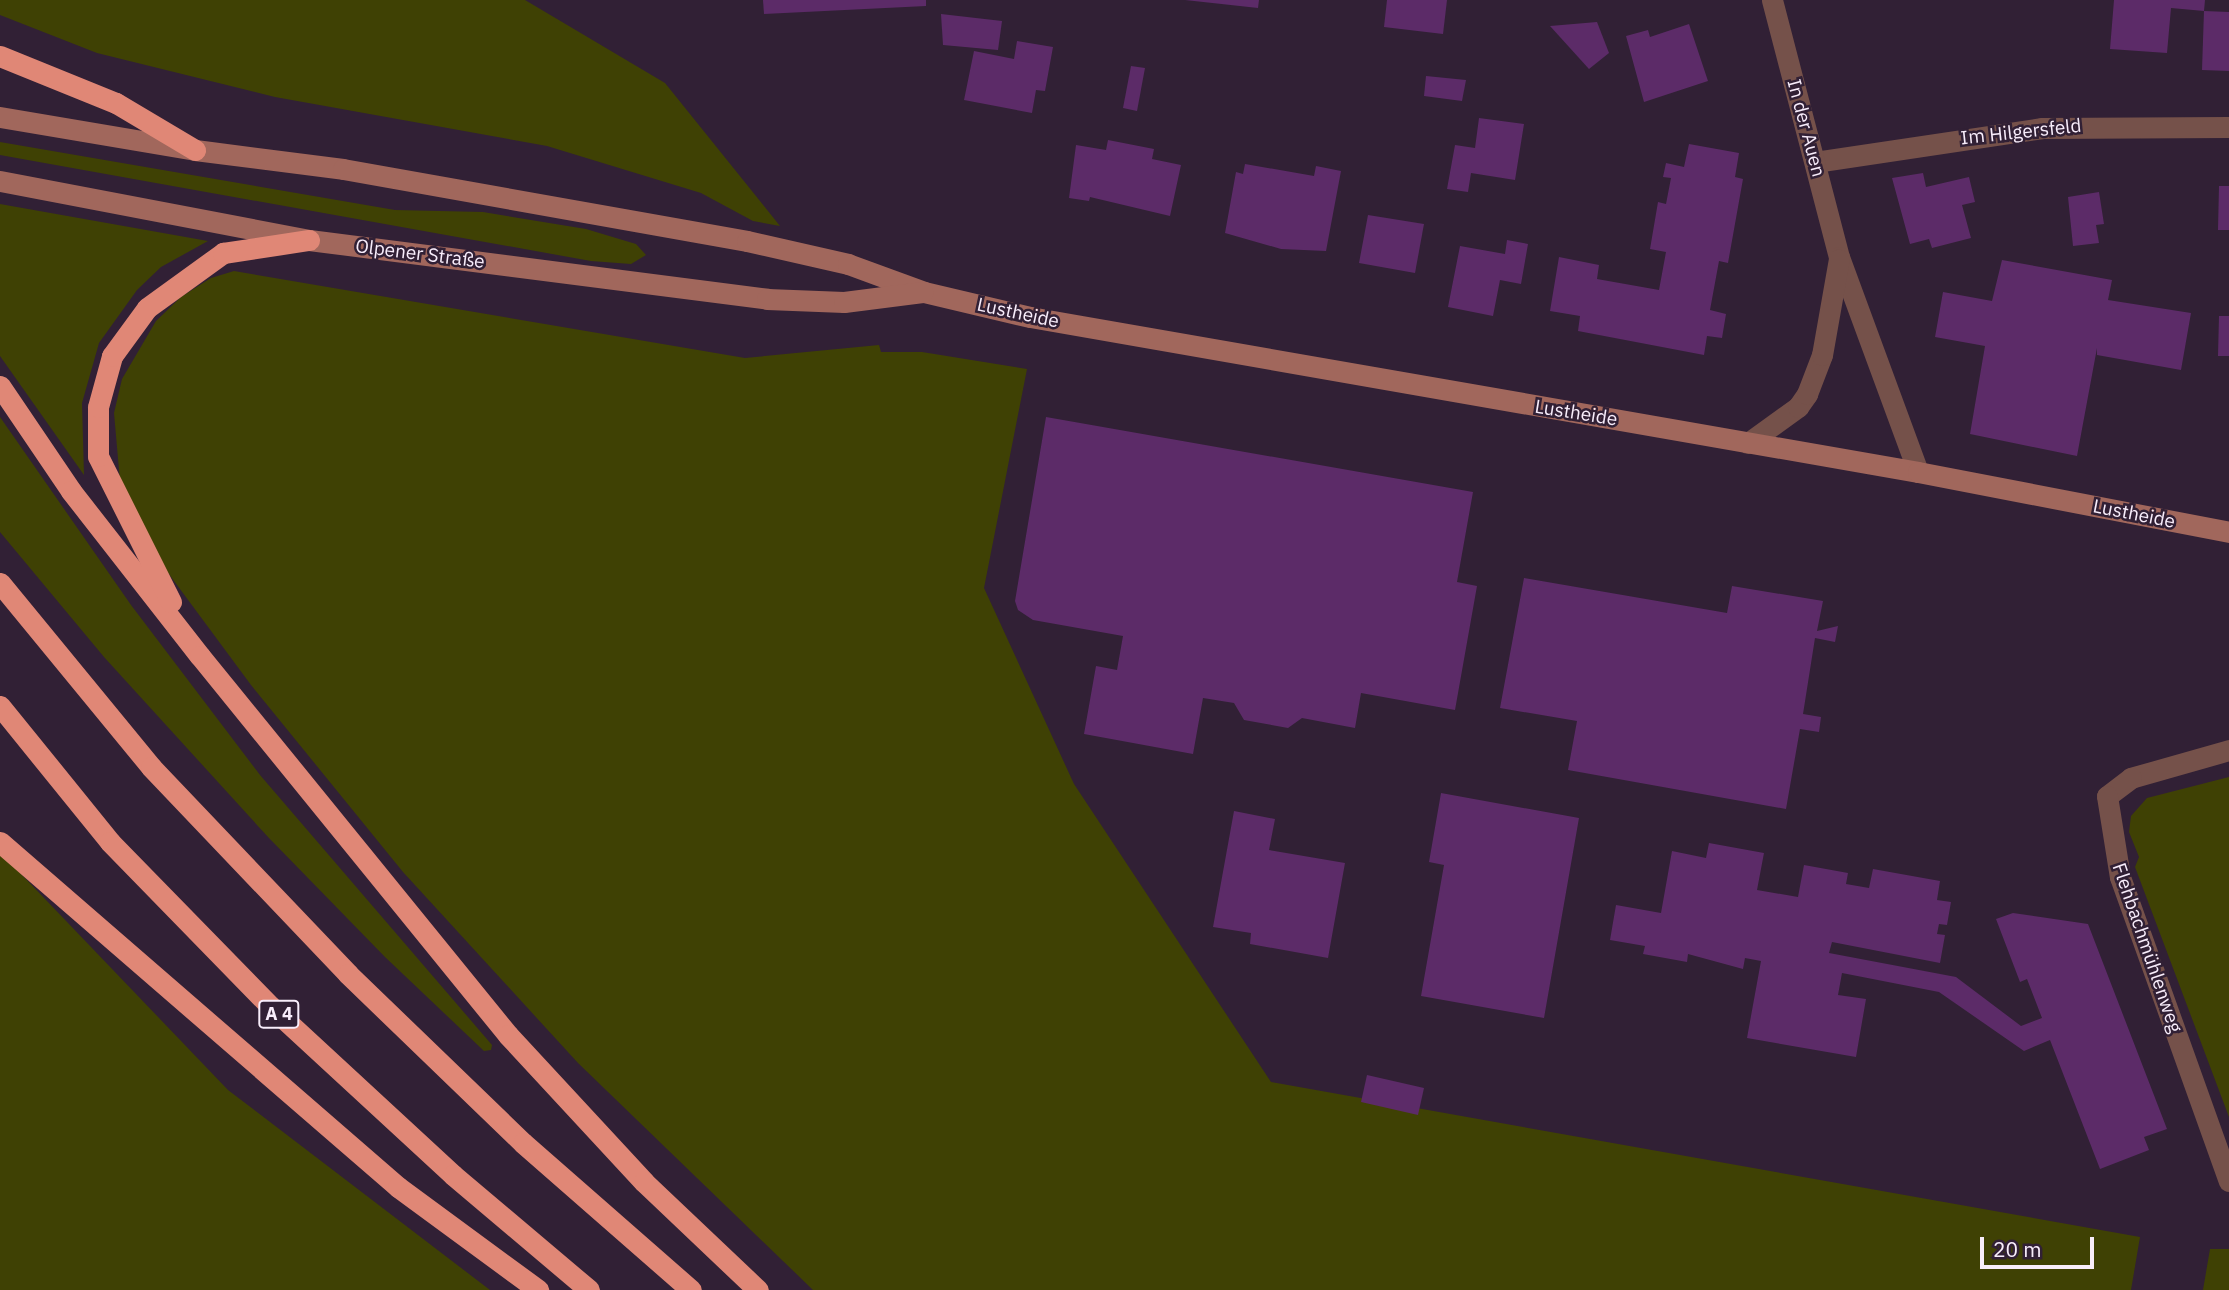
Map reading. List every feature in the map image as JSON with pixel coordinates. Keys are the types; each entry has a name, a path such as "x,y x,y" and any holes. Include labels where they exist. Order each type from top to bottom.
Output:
{"highway":[{"path":"0,56 116,103 195,150"},
{"path":"200,656 120,507 98,456 102,394 112,356 147,308 223,253 309,240"},
{"path":"0,386 71,491 200,656 557,1093 758,1290"},
{"path":"0,583 151,767 348,974 523,1143 691,1290"},
{"name":"A 4","path":"0,706 110,842 270,1006 453,1175 589,1290"},
{"path":"0,842 398,1187 538,1290"}],"main road":[{"path":"0,117 195,150"},
{"name":"Lustheide","path":"195,150 343,169 804,254 924,292 1030,317 1918,472 2229,532"},
{"name":"Olpener Straße","path":"0,181 309,240 766,299 844,302"},
{"name":"Lustheide","path":"844,302 924,292"}],"street":[{"name":"In der Auen","path":"1772,0 1839,257 1918,472"},
{"name":"Im Hilgersfeld","path":"1815,162 2042,128 2229,127"},
{"name":"In der Auen","path":"1748,443 1798,407 1807,394 1822,355 1839,257"},
{"name":"Flehbachmühlenweg","path":"2229,750 2131,778 2107,796 2120,877 2229,1181"}],"shaded area":[{"path":"0,0 525,0 665,83 780,226 753,221 701,193 547,146 275,97 97,53 0,15"},
{"path":"0,142 395,210 483,212 586,229 636,244 646,255 631,264 591,261 0,155"},
{"path":"0,204 208,241 161,267 137,290 99,343 82,403 84,475 0,356"},
{"path":"234,271 745,358 879,345 881,352 922,352 1027,369 984,588 1074,784 1271,1082 2140,1237 2131,1290 813,1290 578,1063 403,872 251,685 160,562 120,481 114,413 122,379 156,321 181,297 211,278"},
{"path":"0,417 131,605 260,775 492,1045 491,1050 484,1051 385,957 268,837 104,657 0,532"},
{"path":"2229,777 2229,1117 2135,867 2139,857 2129,832 2131,816 2147,798"},
{"path":"0,852 228,1090 490,1290 0,1290"},
{"path":"2210,1249 2229,1249 2229,1290 2203,1290"}],"building":[{"path":"763,0 926,0 926,6 764,14"},
{"path":"1185,0 1259,0 1258,8"},
{"path":"1387,0 1447,0 1443,34 1384,27"},
{"path":"2114,0 2205,0 2204,11 2171,8 2167,53 2110,49"},
{"path":"2204,11 2229,12 2229,71 2202,70"},
{"path":"941,14 1002,21 998,50 943,45"},
{"path":"1597,22 1609,53 1589,69 1550,26"},
{"path":"1689,24 1708,81 1644,102 1626,36 1648,30 1650,37"},
{"path":"1017,41 1053,47 1045,91 1036,90 1032,113 964,100 974,51 1014,59"},
{"path":"1131,66 1145,68 1137,111 1123,108"},
{"path":"1426,76 1466,80 1462,101 1424,96"},
{"path":"1479,118 1524,124 1515,180 1471,173 1468,192 1447,189 1455,145 1475,148"},
{"path":"1108,140 1154,149 1152,159 1181,165 1170,216 1090,197 1089,201 1069,198 1076,145 1106,150"},
{"path":"1689,144 1739,153 1735,177 1743,179 1728,263 1719,261 1710,310 1726,314 1722,338 1707,336 1704,355 1578,331 1580,316 1550,311 1559,257 1599,265 1597,279 1659,290 1666,252 1650,249 1658,202 1666,204 1671,178 1663,177 1666,163 1684,167"},
{"path":"1245,164 1314,176 1316,166 1341,171 1326,251 1281,249 1225,233 1236,172 1243,174"},
{"path":"1923,173 1926,187 1969,177 1975,202 1962,205 1971,238 1932,248 1929,239 1910,244 1892,178"},
{"path":"2219,186 2229,186 2229,230 2218,230"},
{"path":"2099,192 2104,224 2096,225 2099,243 2073,246 2068,197"},
{"path":"1368,215 1424,224 1415,273 1359,263"},
{"path":"1507,240 1528,244 1521,284 1500,280 1493,316 1448,307 1460,246 1505,254"},
{"path":"2002,260 2112,280 2108,300 2191,313 2181,370 2097,355 2097,348 2077,456 1970,434 1985,346 1935,337 1943,292 1992,301"},
{"path":"2219,316 2229,316 2229,356 2218,356"},
{"path":"1046,417 1473,492 1457,582 1477,586 1455,710 1361,693 1355,728 1302,718 1288,728 1244,720 1234,703 1203,698 1193,754 1084,734 1096,666 1117,670 1123,636 1033,620 1018,610 1015,601"},
{"path":"1524,578 1727,613 1732,586 1823,601 1817,631 1838,626 1835,642 1815,638 1803,714 1821,717 1819,732 1800,729 1786,809 1568,770 1577,721 1500,708"},
{"path":"1441,793 1579,818 1544,1018 1421,996 1444,865 1429,862"},
{"path":"1234,811 1275,819 1269,850 1345,863 1328,958 1250,944 1251,933 1213,927"},
{"path":"1709,843 1764,853 1757,890 1798,897 1804,865 1848,873 1846,884 1869,888 1873,869 1940,881 1937,900 1951,902 1947,925 1939,924 1937,934 1945,935 1940,963 1832,942 1829,953 1956,977 2021,1026 2042,1018 2027,979 2020,982 1996,919 2013,913 2088,924 2167,1129 2144,1137 2149,1150 2100,1169 2050,1040 2024,1051 1939,992 1842,973 1838,995 1866,999 1856,1057 1747,1038 1761,961 1745,958 1743,969 1688,954 1687,962 1643,954 1645,946 1610,940 1616,905 1661,913 1672,851 1706,858"},
{"path":"1367,1075 1424,1088 1418,1115 1361,1102"}]}
